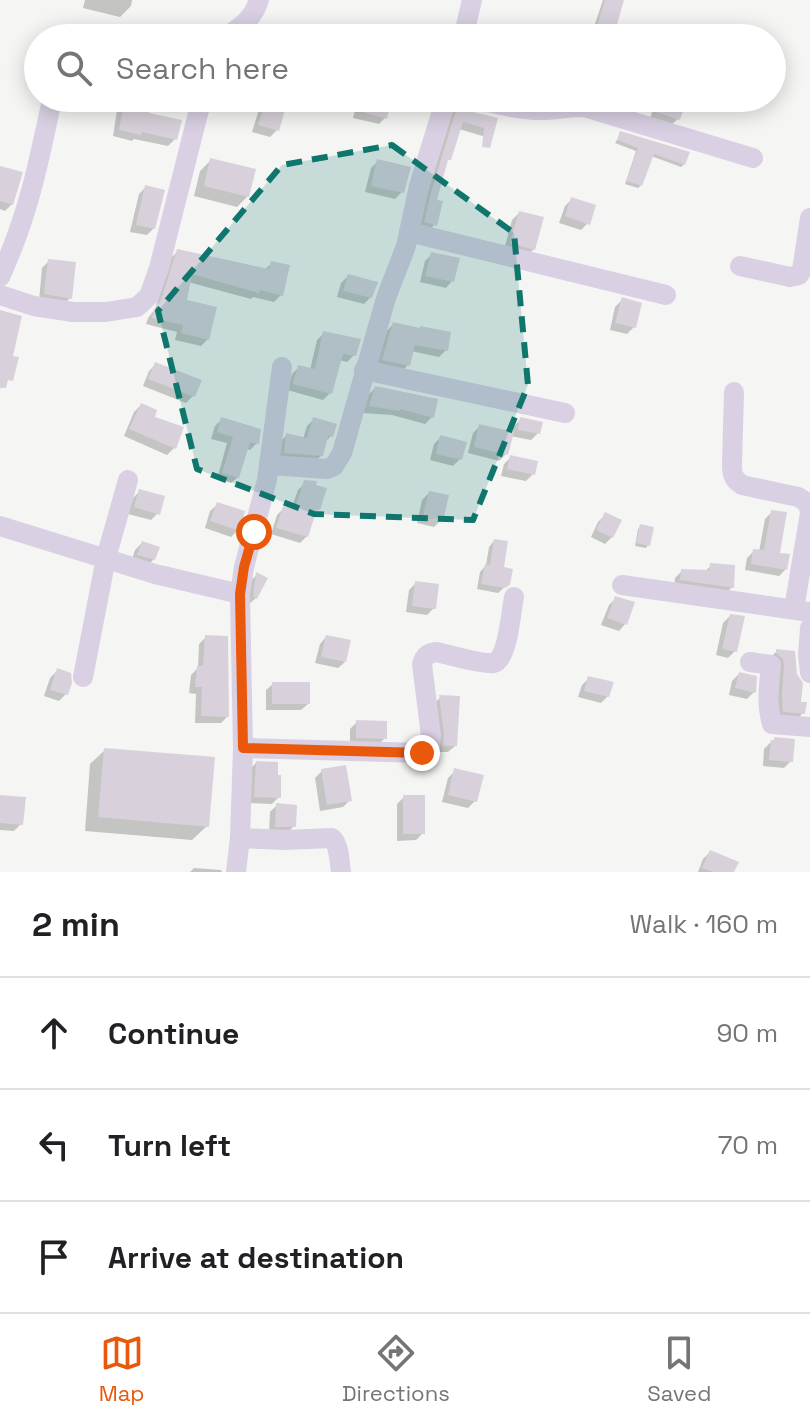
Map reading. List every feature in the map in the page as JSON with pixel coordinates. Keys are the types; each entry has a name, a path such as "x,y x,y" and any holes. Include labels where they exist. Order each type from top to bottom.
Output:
{"street":[{"path":"244,24 253,16 259,0"},
{"path":"466,24 472,0"},
{"path":"0,277 25,218 49,112"},
{"path":"0,295 34,306 73,312 106,312 137,307 149,296 198,112"},
{"path":"269,465 327,469 334,466 342,453 386,298 406,246 419,186 442,112"},
{"path":"601,112 753,158"},
{"path":"740,266 790,277 799,275 810,218"},
{"path":"409,232 666,295"},
{"path":"236,872 243,748 240,594 267,480 282,367"},
{"path":"364,370 565,413"},
{"path":"622,585 802,610 809,506 798,497 735,481 732,464 734,392"},
{"path":"83,677 106,558 128,480"},
{"path":"0,526 155,574 240,594"},
{"path":"243,748 428,751 431,736 422,664 424,657 437,652 488,663 497,662 503,657 514,597"},
{"path":"810,628 810,673"},
{"path":"750,662 771,665 768,711 772,724 810,727"},
{"path":"240,838 332,838 338,848 341,872"}],"highlighted area":[{"path":"392,145 514,233 528,385 473,520 314,514 197,469 158,311 282,165"}],"building":[{"path":"605,0 624,0 617,24 598,24"},
{"path":"122,112 149,112 182,120 177,140 119,130"},
{"path":"262,112 284,112 279,131 258,125"},
{"path":"362,112 389,112 387,119"},
{"path":"456,112 498,118 490,148 482,147 484,128 463,122 437,200 443,201 437,226 424,222"},
{"path":"656,112 683,112 680,120"},
{"path":"620,131 690,152 685,165 654,154 642,186 626,181 638,148 617,140"},
{"path":"210,158 256,169 249,197 204,186"},
{"path":"377,159 411,167 404,193 371,186"},
{"path":"0,166 23,172 13,205 0,201"},
{"path":"145,185 165,190 155,229 136,225"},
{"path":"571,197 596,205 590,225 565,216"},
{"path":"519,211 544,217 535,250 510,243"},
{"path":"177,249 269,269 271,261 290,265 283,296 260,290 259,293 192,274 187,300 217,307 209,340 181,333 183,325 152,318"},
{"path":"431,252 460,258 454,282 425,276"},
{"path":"48,259 76,262 72,299 44,294"},
{"path":"348,274 378,282 372,298 343,291"},
{"path":"622,297 642,303 636,328 615,323"},
{"path":"0,310 22,316 13,356 19,357 13,381 8,380 6,388 0,388"},
{"path":"393,322 451,332 448,351 415,345 410,366 382,360"},
{"path":"323,331 361,339 356,356 343,354 332,394 293,384 298,365 315,369"},
{"path":"155,362 202,380 195,397 148,379"},
{"path":"375,386 438,399 434,418 400,409 369,406"},
{"path":"141,403 157,410 155,417 184,427 176,449 129,429"},
{"path":"221,417 261,429 259,444 250,442 239,478 222,473 233,437 217,432"},
{"path":"313,417 337,424 333,437 328,436 323,456 284,453 286,433 307,438"},
{"path":"520,417 543,422 540,434 518,430"},
{"path":"479,424 514,432 508,455 474,447"},
{"path":"440,435 467,442 462,460 436,454"},
{"path":"510,455 538,461 535,475 507,469"},
{"path":"304,480 317,481 316,485 327,488 308,537 276,528 283,506 295,509"},
{"path":"139,489 165,496 160,515 134,507"},
{"path":"429,491 449,495 443,521 423,516"},
{"path":"217,502 245,511 240,531 210,521"},
{"path":"771,510 787,512 780,553 790,554 787,570 751,564 753,549 764,550"},
{"path":"605,512 622,520 613,538 596,530"},
{"path":"640,524 654,527 650,546 636,543"},
{"path":"494,539 508,541 504,567 513,569 510,585 505,588 481,584 485,564 490,565"},
{"path":"142,541 160,547 155,560 137,555"},
{"path":"710,563 735,565 734,588 680,580 681,569 709,570"},
{"path":"256,572 268,578 257,599 253,597"},
{"path":"415,581 439,584 436,609 412,606"},
{"path":"615,596 635,602 627,625 607,618"},
{"path":"730,614 745,616 737,652 722,649"},
{"path":"205,635 228,636 229,717 201,716 202,687 195,687 197,666 203,666"},
{"path":"326,635 351,640 346,662 321,657"},
{"path":"776,649 795,651 797,674 803,683 801,702 807,702 805,714 783,712 784,666"},
{"path":"57,668 71,673 68,695 50,690"},
{"path":"739,672 757,676 756,693 735,688"},
{"path":"588,676 614,682 609,697 584,691"},
{"path":"272,682 310,682 310,704 272,704"},
{"path":"439,695 460,696 457,746 443,746"},
{"path":"356,720 387,721 387,739 356,738"},
{"path":"774,737 795,739 793,762 769,760"},
{"path":"104,748 215,757 209,827 98,817"},
{"path":"256,761 278,762 281,798 254,797"},
{"path":"346,765 352,801 327,805 321,769"},
{"path":"454,768 484,775 477,802 448,795"},
{"path":"0,795 26,797 23,825 0,823"},
{"path":"403,795 425,795 425,834 403,834"},
{"path":"276,803 297,805 296,827 275,827"},
{"path":"710,850 739,862 734,872 713,872 702,868"}],"route":[{"path":"254,532 240,594 243,748 422,753"}]}
